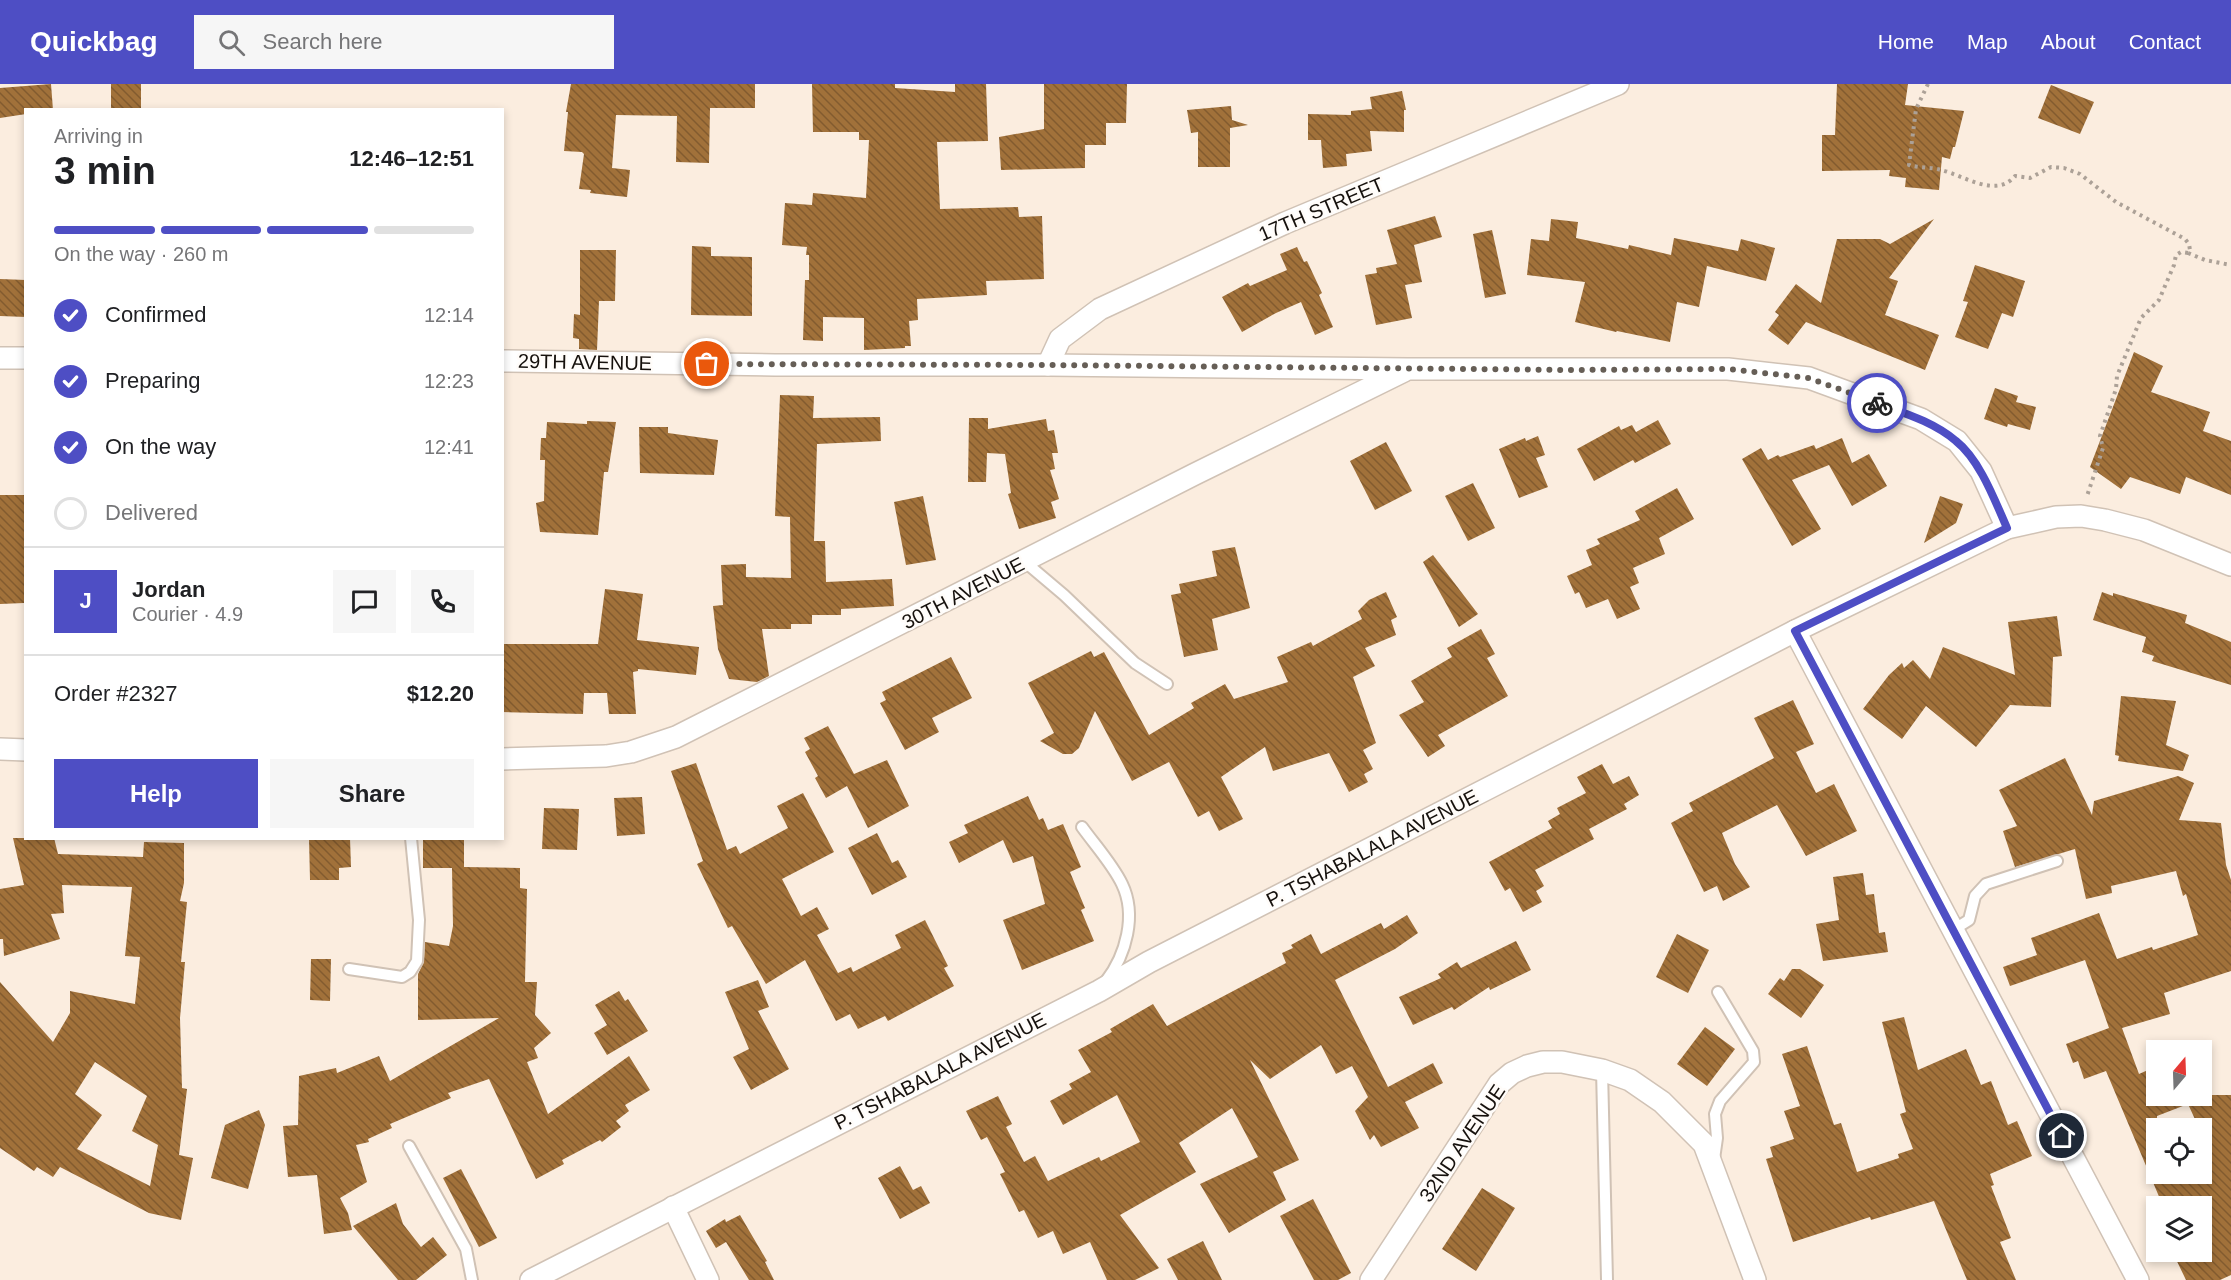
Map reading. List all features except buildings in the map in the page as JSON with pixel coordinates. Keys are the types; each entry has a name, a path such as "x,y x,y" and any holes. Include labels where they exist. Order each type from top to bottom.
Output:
{"street":[{"name":"17TH STREET","path":"1048,365 1060,339 1100,309 1285,223 1618,84"},
{"path":"0,358 24,358"},
{"name":"29TH AVENUE","path":"504,361 775,365 1728,369 1809,378 1921,420 1957,441 1981,471 2007,528"},
{"name":"30TH AVENUE","path":"504,759 606,756 631,752 676,737 1195,474 1408,369"},
{"name":"P. TSHABALALA AVENUE","path":"531,1280 1099,991 1149,962 1795,631 2007,528 2056,517 2081,516 2144,530 2231,565"},
{"path":"1795,631 2138,1280"},
{"path":"0,749 24,750"},
{"name":"32ND AVENUE","path":"1371,1280 1499,1084 1512,1072 1527,1066 1552,1062 1579,1064 1630,1080 1662,1102 1704,1144 1755,1280"},
{"path":"673,1207 708,1280"}],"lane":[{"path":"1025,562 1136,663 1167,684"},
{"path":"1082,827 1122,885 1129,909 1127,935 1120,961 1099,991"},
{"path":"349,969 402,977 410,972 417,961 419,920 411,840"},
{"path":"1953,930 1970,920 1975,896 1986,884 2057,861"},
{"path":"1713,1166 1717,1138 1715,1114 1720,1101 1754,1062 1753,1051 1718,992"},
{"path":"1602,1070 1607,1280"},
{"path":"409,1146 466,1249 472,1280"}],"path":[{"path":"1928,84 1916,109 1909,165 1944,170 1960,178 1988,185 2004,184 2015,176 2030,178 2051,167 2064,168 2080,174 2116,202 2185,239 2189,243 2188,253"},
{"path":"2081,516 2103,448 2100,436 2116,389 2117,376 2141,318 2159,300 2176,255 2181,252 2188,253 2205,260 2231,265"}],"way so far":[{"path":"707,364 1728,369 1809,378 1877,403"}],"route":[{"path":"1877,403 1921,420 1957,441 1981,471 2007,528 1795,631 2062,1136"}]}
